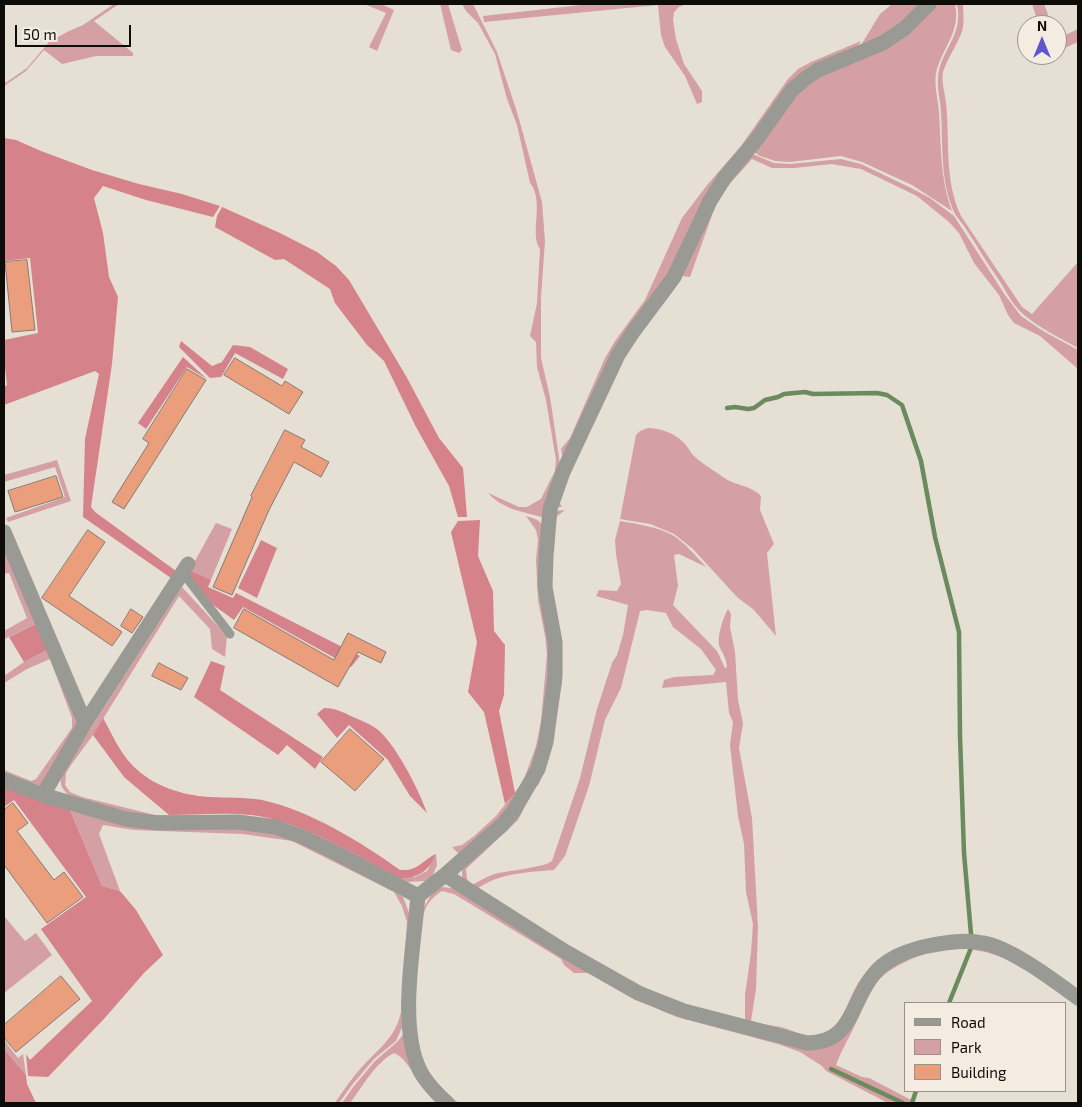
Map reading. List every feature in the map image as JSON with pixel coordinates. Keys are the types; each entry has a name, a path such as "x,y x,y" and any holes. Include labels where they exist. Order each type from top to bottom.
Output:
{"street":[{"path":"447,1103 425,1079 413,1048 410,1020 410,985 418,896 503,824 527,789 542,756 549,723 556,657 545,587 546,556 550,509 563,472 618,356 632,332 674,277 710,201 725,177 757,139 792,90 818,70 870,49 894,36 930,4"},
{"path":"4,532 85,723"},
{"path":"43,794 85,723 186,568"},
{"path":"4,780 126,819 158,823 237,822 275,828 303,837 418,896"},
{"path":"445,875 566,952 638,992 684,1011 807,1043 828,1040 843,1030 860,994 881,966 901,954 937,944 986,943 1017,958 1078,998"}],"lane":[{"path":"186,568 230,634"}],"green space":[{"path":"114,4 119,4 94,21 133,53 133,56 96,56 62,64 44,50 26,71 4,86 4,84 27,68 49,42 83,25"},
{"path":"364,4 381,4 394,10 377,51 369,47 386,13"},
{"path":"440,4 448,4 462,50 459,53 451,50"},
{"path":"462,4 473,4 497,52 517,112 542,202 545,241 541,297 541,358 550,397 561,471 545,518 501,504 488,493 519,507 527,507 541,499 555,471 556,460 546,400 537,367 536,342 530,336 537,303 540,249 536,235 536,199 530,183 517,125 507,99 495,54 478,23"},
{"path":"590,4 686,4 674,12 673,20 676,39 684,64 702,91 702,102 697,104 685,76 665,47 661,35 658,5 484,22 483,16"},
{"path":"892,4 925,4 910,19 858,50 880,14"},
{"path":"936,4 955,4 956,14 953,32 936,73 943,174 952,211 912,185 862,162 841,156 790,162 775,161 752,151 797,91"},
{"path":"957,4 963,4 963,27 943,72 942,80 946,103 950,174 956,202 961,216 1022,307 1032,314 1078,262 1078,348 1029,319 1019,310 955,214 950,202 943,164 938,83 942,60 957,26"},
{"path":"1032,4 1044,4 1048,15 1036,15"},
{"path":"1078,29 1078,42 1067,47 1067,34"},
{"path":"861,41 855,50 821,65 696,222 564,466 561,449 570,438 605,358 645,300 682,218 741,146 788,79 798,69"},
{"path":"750,153 774,163 790,164 841,159 861,164 930,198 954,216 1005,295 1021,316 1043,331 1078,350 1078,369 1040,336 1014,323 1008,315 999,295 974,263 959,233 949,222 917,196 861,169 831,164 772,168 752,159 726,188 716,204 690,277 682,276 668,298 640,332 622,361 562,490 559,502 562,507 556,507 561,488 620,359 637,331 677,279 710,207 725,184"},
{"path":"648,428 662,430 675,436 686,445 692,454 707,466 728,480 753,490 761,496 760,510 774,544 767,553 776,636 754,610 737,597 693,549 674,534 650,524 620,519 636,435"},
{"path":"57,460 71,501 8,522 6,518 65,497 55,467 4,482 4,475"},
{"path":"565,510 556,517 549,581 562,648 562,683 552,743 539,784 533,790 518,820 466,869 467,879 472,885 494,874 534,867 552,861 580,778 597,709 623,635 628,605 596,596 599,590 617,591 621,584 615,540 620,521 662,530 683,543 706,567 679,554 674,555 678,586 673,605 717,651 725,668 727,667 719,644 719,634 728,609 731,614 730,627 735,652 738,700 743,723 739,748 752,818 758,927 756,989 751,1021 781,1027 805,1035 824,1034 838,1022 855,988 867,971 890,952 895,949 898,952 884,961 865,980 848,1014 837,1030 826,1037 804,1039 679,1005 645,993 587,961 464,884 462,869 504,830 518,812 536,778 552,730 559,658 558,636 549,593 548,578 554,511","holes":["647,610 666,613 673,627 701,649 716,670 713,675 674,677 664,680 662,688 726,682 729,713 733,722 730,745 738,816 744,844 746,892 753,924 745,995 745,1020 684,1004 656,994 556,938 477,889 504,876 554,870 565,856 589,786 605,720 621,688 640,611"]},
{"path":"526,516 539,521 543,529 542,580 552,652 547,721 540,753 522,791 495,825 464,855 459,854 452,847 462,845 496,816 523,782 536,746 541,721 547,654 538,600 536,560 538,540 536,530"},
{"path":"216,523 232,529 211,580 190,570"},
{"path":"4,542 38,623 4,639 4,631 27,618 9,573 4,574"},
{"path":"182,587 227,636 225,657 212,649 210,629 179,596 93,735 66,773 65,785 70,792 82,797 155,815 242,815 275,819 415,877 427,871 436,854 437,865 432,877 425,881 406,882 315,838 139,816 69,795 64,790 61,782 63,771"},
{"path":"49,649 79,719 43,784 39,787 4,777 4,770 31,781 36,779 72,728 72,718 50,659 27,669 4,683 4,676 24,662"},
{"path":"69,808 243,827 299,839 403,897 411,918 404,1023 396,1041 374,1059 339,1103 335,1103 357,1072 390,1037 401,1012 407,922 402,906 394,892 292,841 243,834 134,830 103,825 99,834 120,891 102,886"},
{"path":"443,887 457,889 603,977 668,1009 809,1049 834,1043 843,1036 871,986 887,968 915,952 947,945 969,945 988,948 1007,955 1042,976 1078,1003 1078,1007 1020,966 986,952 946,949 920,955 907,961 886,973 872,988 836,1065 862,1077 869,1078 917,1103 905,1103 831,1069 901,1103 888,1103 826,1071 822,1066 800,1052 778,1044 677,1017 588,973 574,973 564,965 561,959 454,894 442,891 428,904 422,917 416,957 415,1004 416,1026 423,1059 429,1072 438,1084 459,1103 451,1103 433,1083 421,1060 417,1044 413,995 416,939 422,914 430,896"},
{"path":"4,916 25,941 36,933 52,955 4,993"},
{"path":"407,1030 418,1081 405,1061 394,1053 375,1069 350,1103 342,1103 375,1061 397,1042"},
{"path":"4,1040 18,1058 23,1054 26,1075 4,1049"}],"shaded area":[{"path":"4,138 16,140 92,170 220,206 213,217 146,200 103,186 94,198 103,233 109,277 118,297 112,364 91,507 95,512 176,571 171,578 83,517 85,439 99,374 95,371 4,405 4,387 7,385 4,340 38,333 30,258 4,261"},
{"path":"222,207 317,252 336,266 349,280 406,376 439,438 463,468 467,517 458,517 449,486 416,427 384,361 367,345 335,303 330,289 284,259 275,260 215,227 217,216"},
{"path":"181,341 212,366 222,362 233,345 250,347 288,369 283,379 235,353 221,377 210,378 179,347"},
{"path":"183,357 207,379 187,367 146,429 138,423"},
{"path":"480,520 478,556 493,591 494,631 505,645 504,695 499,711 515,793 505,804 484,712 468,692 477,642 451,532 458,521"},
{"path":"261,540 277,548 257,598 238,588"},
{"path":"190,570 211,580 208,587 233,598 236,593 360,656 351,667 243,607 234,620 209,602 188,574"},
{"path":"38,623 49,649 24,662 9,637"},
{"path":"211,661 225,666 220,690 323,757 315,769 287,745 278,755 194,697"},
{"path":"324,708 342,712 369,724 381,733 405,766 427,813 410,796 388,760 349,725 337,738 317,714"},
{"path":"103,718 128,761 141,773 158,784 188,794 262,800 298,811 352,838 400,870 412,869 436,854 427,869 418,875 400,878 324,838 276,820 237,814 169,815 124,777 93,735"},
{"path":"4,787 69,808 102,886 120,891 136,910 163,955 48,1077 28,1076 26,1054 30,1060 92,1001 41,929 86,897 14,800 4,807"},
{"path":"4,1049 26,1075 27,1084 36,1103 4,1103"}],"building":[{"path":"27,260 35,330 12,332 5,262"},
{"path":"235,358 282,386 285,381 303,392 289,414 224,375"},
{"path":"187,369 206,380 124,509 112,502 149,443 143,439"},
{"path":"285,430 305,440 301,447 329,462 321,477 294,462 269,510 232,595 213,587 251,496"},
{"path":"56,476 63,497 15,512 8,491"},
{"path":"88,530 105,542 69,596 122,632 112,646 42,598"},
{"path":"131,609 143,617 132,633 121,626"},
{"path":"244,609 334,660 348,633 386,652 381,663 358,652 338,687 234,628"},
{"path":"159,663 188,678 181,690 152,676"},
{"path":"350,729 384,759 355,791 321,762"},
{"path":"13,803 28,823 17,831 54,880 64,872 83,897 47,923 4,865 4,810"},
{"path":"61,976 80,999 16,1052 4,1038 4,1025"}],"waterway":[{"path":"727,408 754,408 765,400 784,394 805,392 813,394 877,393 887,395 902,405 921,461 935,537 959,632 964,853 971,934"},
{"path":"949,1002 971,948"},
{"path":"831,1069 903,1103"},
{"path":"912,1103 916,1092"}]}
